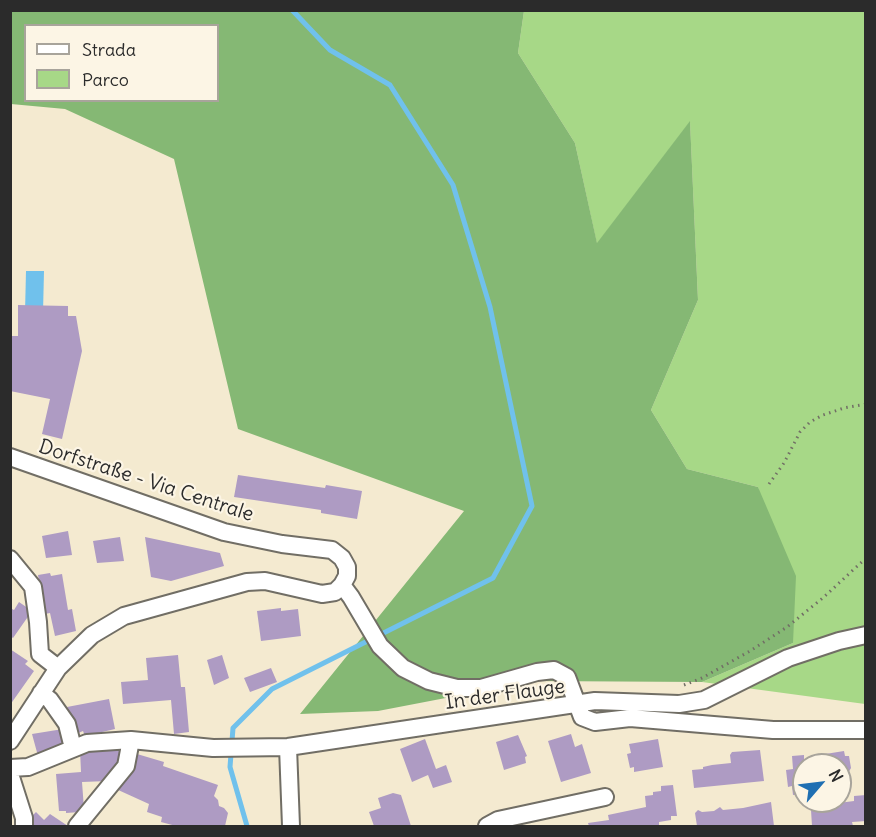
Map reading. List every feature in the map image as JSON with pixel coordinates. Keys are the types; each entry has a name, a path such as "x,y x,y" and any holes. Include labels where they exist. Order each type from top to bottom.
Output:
{"street":[{"name":"Dorfstraße - Via Centrale","path":"10,457 224,532 282,544 332,550 342,558 347,567 345,588"},
{"path":"10,559 33,587 40,654 58,668"},
{"path":"10,741 58,668 75,650 108,625 124,616 247,582 265,581 322,594 345,588 380,646 403,668 429,681 457,688 482,688 537,672 554,670 567,677 573,689 576,704 595,701 679,704 704,700 788,658 839,641 866,635"},
{"path":"41,693 50,700 66,724 73,748"},
{"name":"In der Flauge","path":"288,747 576,704 582,717 595,722 630,718 773,730 866,730"},
{"path":"77,826 126,766 131,740"},
{"path":"10,768 27,767 87,743 131,740 213,748 288,747 291,826"},
{"path":"10,774 24,818 24,826"},
{"path":"487,826 498,820 605,797"}],"path":[{"path":"770,483 784,463 800,432 810,422 844,408 866,404"},
{"path":"683,686 741,657 788,627 866,558"}],"green space":[{"path":"10,11 524,11 518,53 575,143 597,243 690,121 698,300 651,410 687,469 758,487 796,576 793,643 702,682 534,681 378,711 300,714 464,511 238,429 174,159 65,109 11,104"},
{"path":"524,11 865,11 865,704 702,682 793,643 758,487 687,469 651,410 698,300 690,122 597,244 575,143 518,53"}],"water":[{"path":"26,271 44,271 43,313 25,313"}],"building":[{"path":"18,305 68,306 68,316 76,316 82,351 62,439 42,434 50,399 10,391 10,336 18,336"},
{"path":"238,475 362,491 357,519 321,513 321,510 234,497"},
{"path":"68,531 72,555 46,558 42,536"},
{"path":"120,537 124,561 97,563 93,541"},
{"path":"145,537 220,553 224,566 171,581 151,577"},
{"path":"50,573 51,576 62,574 68,610 72,609 76,631 55,636 50,613 45,614 38,575"},
{"path":"19,602 32,611 13,638 10,636 10,608 14,610"},
{"path":"281,608 281,611 298,609 301,636 261,641 257,611"},
{"path":"10,649 28,661 25,664 34,671 10,705"},
{"path":"178,655 181,687 185,687 189,732 174,734 171,700 123,704 121,682 148,680 146,658"},
{"path":"222,655 229,678 214,685 207,660"},
{"path":"271,668 277,682 250,692 244,678"},
{"path":"109,699 115,729 85,736 83,731 76,734 67,707"},
{"path":"63,729 66,746 38,756 32,734"},
{"path":"571,734 575,747 582,744 591,773 561,782 548,741"},
{"path":"518,735 527,756 525,757 526,763 504,770 496,742"},
{"path":"425,739 436,769 446,765 452,782 433,788 428,775 412,782 400,749"},
{"path":"658,739 663,767 634,772 634,767 630,768 627,754 631,753 629,744"},
{"path":"118,746 123,763 108,781 82,782 84,809 80,809 80,812 59,811 56,774 81,772 80,750"},
{"path":"760,750 764,781 694,788 692,770 731,763 732,752"},
{"path":"137,754 164,762 163,766 218,785 214,796 219,806 228,813 225,826 176,826 161,822 162,817 147,812 149,804 116,789"},
{"path":"792,769 792,786 788,787 786,770"},
{"path":"673,785 677,816 671,816 671,820 651,826 589,826 588,823 609,820 608,815 646,807 645,796 661,791 661,786"},
{"path":"393,793 401,795 411,826 374,826 369,812 381,808 378,798"},
{"path":"866,795 866,821 852,822 853,826 812,826 811,813 852,813 854,796"},
{"path":"771,802 774,826 697,826 695,813 698,810 702,812 714,811 720,807 723,810 743,808"},
{"path":"36,812 44,820 50,814 68,826 30,826 26,822"}],"waterway":[{"path":"247,826 230,767 233,728 272,689 493,578 532,506 490,307 453,185 390,85 330,50 292,10"}]}
